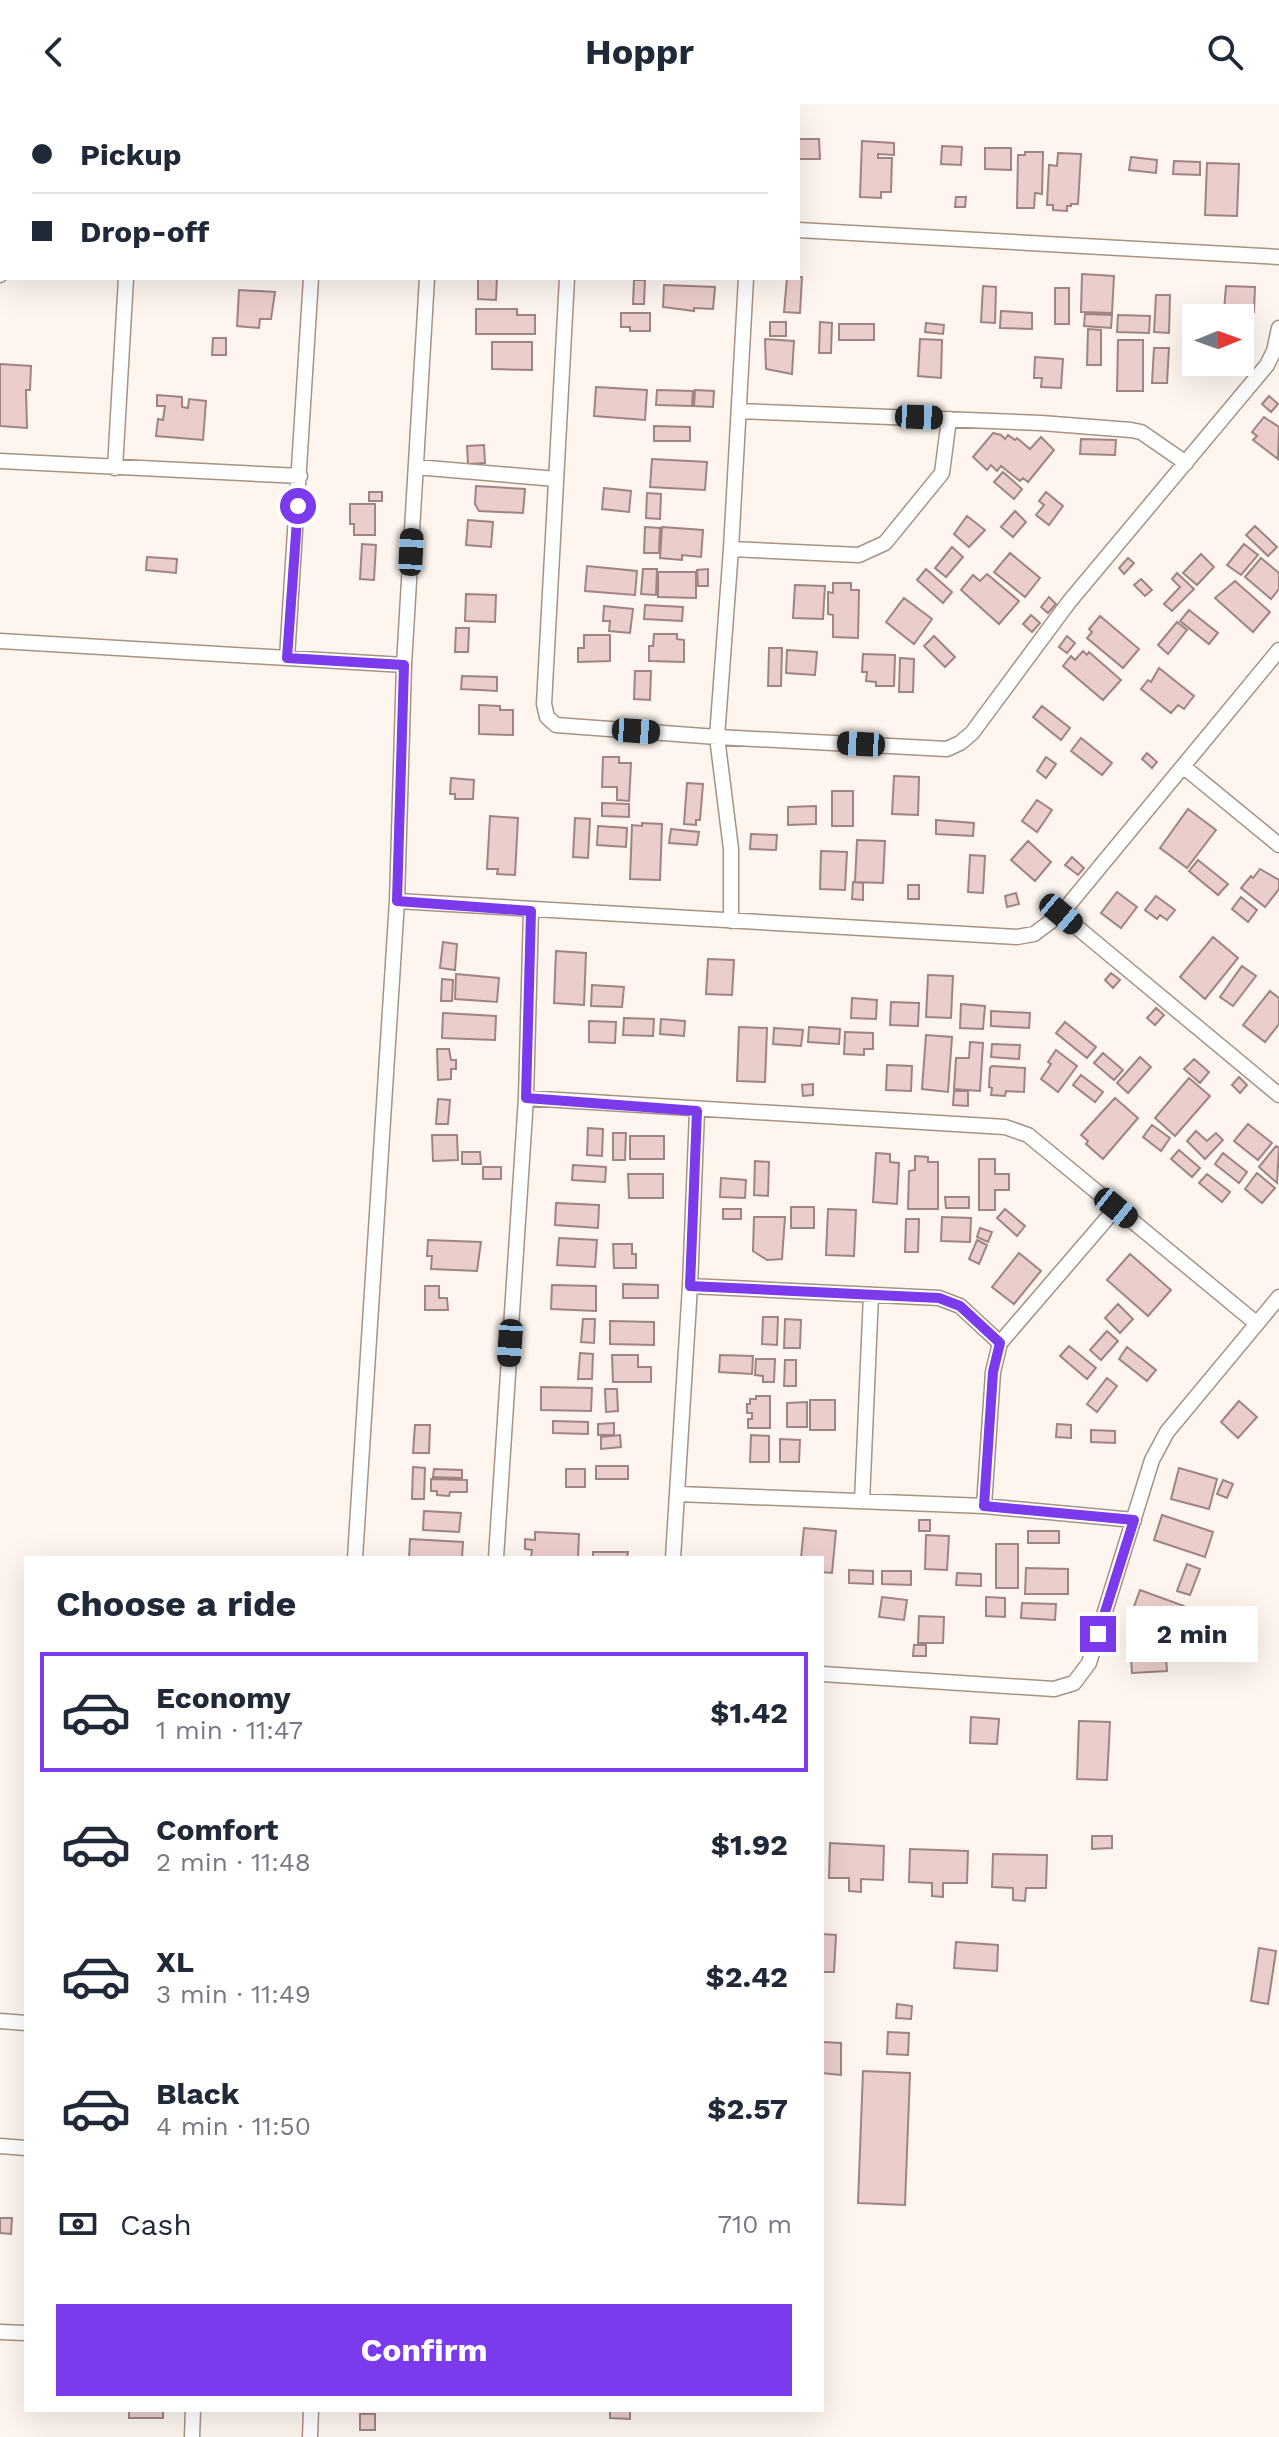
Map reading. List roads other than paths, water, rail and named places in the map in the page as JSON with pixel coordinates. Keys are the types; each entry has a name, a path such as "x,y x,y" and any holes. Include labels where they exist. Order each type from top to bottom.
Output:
{"street":[{"path":"800,230 1279,257"},
{"path":"115,468 126,280"},
{"path":"287,658 311,280"},
{"path":"355,1556 397,901 404,665 427,280"},
{"path":"567,280 544,704 547,717 556,725 717,737 947,749 960,743 972,733 1069,602 1267,365 1279,328"},
{"path":"731,921 731,849 717,737 746,280"},
{"path":"739,411 1131,430 1141,432 1186,463"},
{"path":"731,549 859,555 874,550 885,543 912,513 942,473 949,419"},
{"path":"0,461 300,476"},
{"path":"416,467 556,479"},
{"path":"0,641 404,665"},
{"path":"397,901 1017,937 1034,934 1061,914 1279,650"},
{"path":"1184,767 1279,845"},
{"path":"496,1556 526,1098 531,911"},
{"path":"1061,914 1279,1095"},
{"path":"526,1098 697,1111 1005,1127 1028,1135 1256,1323"},
{"path":"673,1556 697,1111"},
{"path":"984,1506 993,1372 1000,1343 1116,1208"},
{"path":"690,1286 939,1298 960,1306 1000,1343"},
{"path":"862,1501 871,1295"},
{"path":"824,1674 1054,1689 1074,1683 1089,1663 1152,1460 1167,1432 1279,1297"},
{"path":"678,1494 984,1506 1134,1520"},
{"path":"0,2021 24,2023"},
{"path":"0,2146 24,2148"},
{"path":"0,2332 24,2333"},
{"path":"192,2437 193,2412"},
{"path":"310,2437 311,2412"}]}
